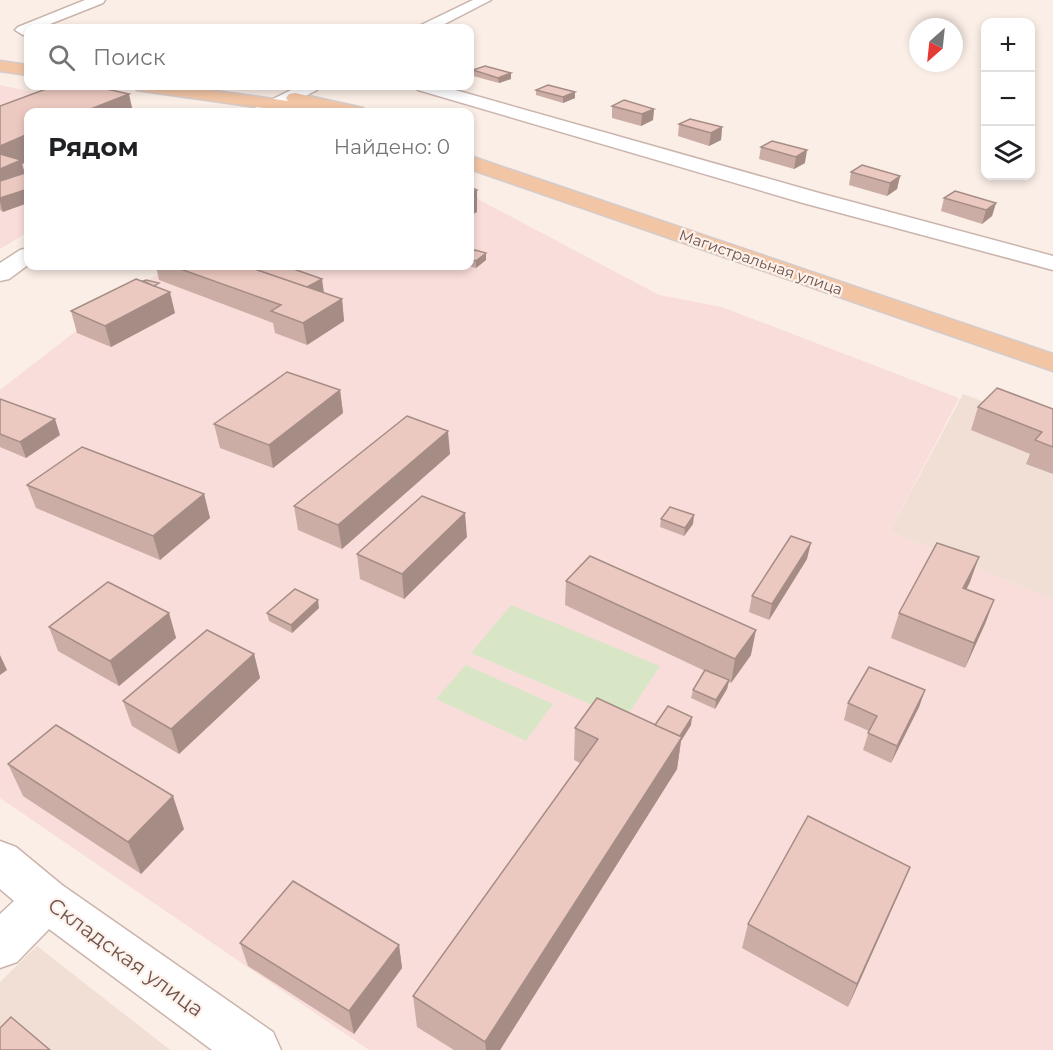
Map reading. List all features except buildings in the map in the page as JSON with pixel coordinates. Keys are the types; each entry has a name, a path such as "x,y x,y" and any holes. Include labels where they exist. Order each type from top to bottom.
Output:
{"main road":[{"path":"0,58 24,61"},
{"path":"0,66 24,69"},
{"path":"172,90 316,108"},
{"path":"224,90 296,108"},
{"name":"Магистральная улица","path":"474,149 1053,344"},
{"name":"Магистральная улица","path":"474,163 1053,363"}],"street":[{"path":"36,24 98,0"},
{"path":"434,24 484,0"},
{"path":"275,104 303,90"},
{"path":"438,90 812,198 1053,263"},
{"path":"0,274 24,258"},
{"name":"Складская улица","path":"0,861 46,900 255,1050"},
{"path":"0,946 46,900"}],"shaded area":[{"path":"0,85 41,94 31,108 24,108 24,234 0,249"},
{"path":"474,197 659,295 722,307 959,398 890,531 1053,600 1053,1050 369,1050 0,798 0,390 133,287 167,270 474,270"},
{"path":"963,394 1053,428 1053,600 890,531"},
{"path":"37,946 170,1050 0,1050 0,982"}],"green space":[{"path":"511,605 660,666 625,719 471,653"},
{"path":"466,665 553,704 526,741 436,699"}]}
